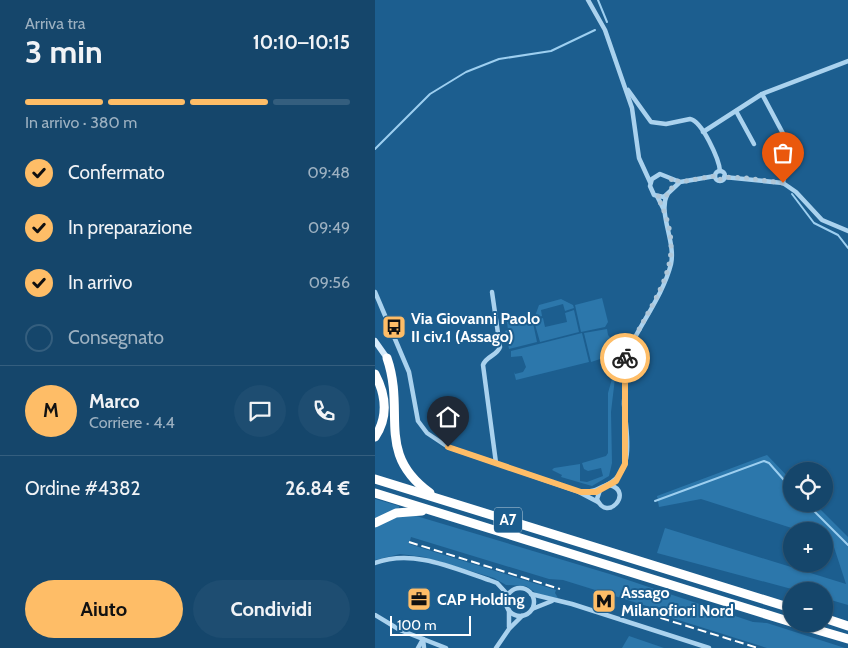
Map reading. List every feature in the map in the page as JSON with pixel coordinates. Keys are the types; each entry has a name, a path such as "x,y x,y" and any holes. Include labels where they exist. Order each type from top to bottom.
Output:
{"highway":[{"path":"387,358 393,380 391,442 397,464 416,483 441,499"},
{"path":"375,374 382,388 385,403 383,421 375,437"},
{"name":"A7","path":"375,479 783,606"},
{"name":"A7","path":"375,493 783,620"},
{"path":"375,523 396,513 431,510"},
{"path":"833,621 848,626"},
{"path":"824,632 848,639"}],"main road":[{"path":"375,340 387,358"}],"street":[{"path":"581,492 600,490 610,485 621,475 627,457 624,397 627,373 623,349 631,345 663,283 671,263 672,246 665,212 657,196 652,192 645,168 639,158 635,118 625,88 600,17 588,0"},
{"path":"703,132 762,94 848,61"},
{"path":"625,88 651,122 666,124 683,120 694,120 703,132 724,177"},
{"path":"762,94 785,135 788,149 783,183"},
{"path":"737,111 755,144"},
{"path":"645,168 657,175 666,175 680,182 715,176 720,171"},
{"path":"650,182 657,175"},
{"path":"715,176 720,180 724,177 783,183 796,192 823,220 848,231"},
{"path":"671,178 672,190"},
{"path":"665,212 667,195 680,182"},
{"path":"657,196 667,195"},
{"path":"375,292 409,372 415,413 422,428 448,447 581,492 607,508 614,508 619,503 619,492 610,485"},
{"path":"492,292 500,347 498,352 486,360 483,365 496,463"},
{"path":"625,357 629,359 635,356 636,349 631,345"},
{"path":"599,502 597,496 600,490"},
{"path":"375,564 403,557 425,560 497,583 508,595"},
{"path":"509,629 509,610 506,602 508,595 520,588 531,594 556,600 709,648"},
{"path":"531,594 534,602 531,610"},
{"path":"496,648 509,629 524,615 531,610 556,600"},
{"path":"509,610 515,615 524,615"},
{"path":"375,615 400,630 446,648"},
{"path":"418,648 423,639"},
{"path":"423,639 424,648"},
{"path":"434,648 446,648"}],"shaded area":[{"path":"602,298 608,322 605,327 581,332 575,305"},
{"path":"561,299 573,305 574,308 565,311 563,304 541,310 542,316 534,319 539,305"},
{"path":"574,310 579,332 540,342 534,321 543,318 545,327 567,322 565,313"},
{"path":"516,317 518,320 520,317 532,318 537,342 509,349 505,331 508,330 507,322 513,321 513,318"},
{"path":"607,329 608,335 617,345 616,354 591,362 584,333"},
{"path":"582,333 589,362 516,380 514,372 515,374 523,372 526,367 522,356 511,357 511,351"},
{"path":"615,378 611,412 612,463 609,476 592,486 561,477 562,475 552,470 554,468 580,464 580,481 587,482 603,476 601,468 588,471 584,469 582,463 606,456 608,453 608,393 612,379"},
{"path":"767,455 783,472 783,512 823,512 833,522 783,522 783,525 701,499 659,507 657,496"},
{"path":"375,499 399,506 399,508 375,521"},
{"path":"413,515 613,575 753,622 767,623 783,628 783,632 795,632 845,648 767,648 653,612 649,610 650,607 563,580 549,579 411,537 409,544 556,590 555,593 558,598 539,595 526,586 506,585 494,578 424,557 400,554 375,560 375,527 395,517"},
{"path":"833,522 848,537 848,605 833,601 833,582 783,582 783,587 657,553 665,528 783,565 783,572 807,572 846,584 833,544"},
{"path":"629,636 664,648 622,648"}],"waterway":[{"path":"598,0 607,22"},
{"path":"375,149 430,94 466,72 499,59 551,51 595,30"},
{"path":"792,194 814,223 838,235 848,248"},
{"path":"655,501 764,461 769,463 783,479"},
{"path":"815,512 848,545"}],"railway":[{"path":"409,542 560,589"},
{"path":"648,614 758,648"}],"way so far":[{"path":"625,358 623,349 627,345 631,345 663,283 671,263 672,246 669,231 665,212 657,196 664,197 670,193 673,187 671,178 680,182 715,176 719,180 724,177 746,178 783,183"}],"place":[{"name":"Via Giovanni Paolo II civ.1 (Assago)","path":"394,327"},
{"name":"CAP Holding","path":"419,599"},
{"name":"Assago Milanofiori Nord","path":"604,601"}],"route":[{"path":"448,447 581,492 596,492 610,485 621,475 627,457 624,397 627,368 625,358"}]}
